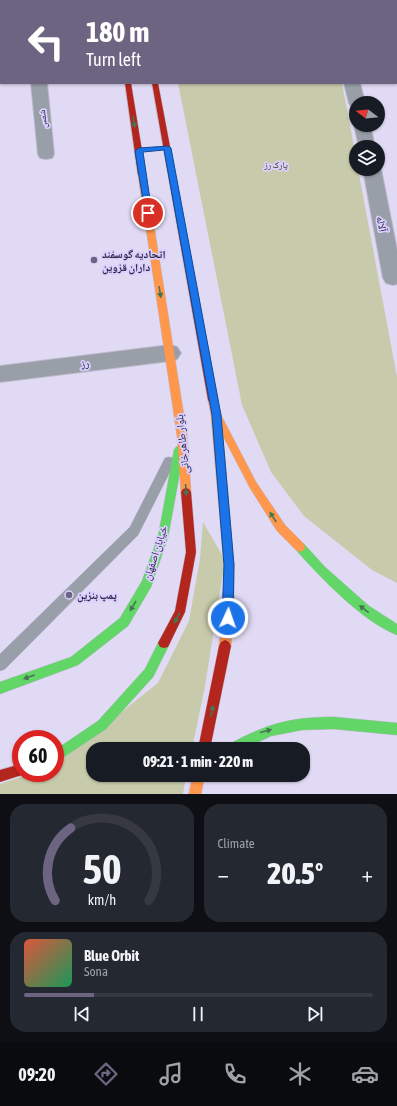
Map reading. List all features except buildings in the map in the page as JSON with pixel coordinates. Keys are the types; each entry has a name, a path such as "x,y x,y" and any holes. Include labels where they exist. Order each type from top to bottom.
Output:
{"main road":[{"name":"بلوار طاهرخانی","path":"64,751 102,725 149,674 180,612 191,552 182,435 142,150 128,84"},
{"path":"156,84 164,148 216,415 229,565 229,604 226,646 205,742"},
{"path":"216,415 253,485 281,528 321,570 365,610 397,630"},
{"name":"خیابان اصفهان","path":"0,688 74,661 124,622 147,583 163,537 182,435"},
{"path":"244,742 260,732 288,725 328,722 397,729"},
{"path":"0,776 12,773"}],"street":[{"name":"شمس","path":"39,84 46,154"},
{"path":"352,84 355,96"},
{"name":"آلاله","path":"373,176 393,278"},
{"name":"رز","path":"0,374 170,352"}],"lane":[{"path":"0,664 134,530 182,435"}],"green space":[{"name":"پارک رز","path":"178,84 342,84 349,120 349,132 351,132 353,140 349,140 349,176 359,176 397,377 397,583 372,570 304,516 271,472 242,405"},
{"path":"203,522 225,560 205,686 193,742 86,742 86,782 185,782 183,794 0,794 0,784 12,780 12,782 64,782 64,758 158,683 189,621 200,559"}],"traffic: fast":[{"path":"0,688 74,661 124,622 147,583 163,537 179,450"},
{"path":"300,547 321,570 365,610 397,630"},
{"path":"64,751 102,725 149,673 164,643"},
{"path":"245,742 271,730 302,724 334,723 397,729"}],"traffic: slow":[{"path":"142,175 182,435 186,492"},
{"path":"213,400 216,415 229,565 229,604 225,646"},
{"path":"216,415 253,485 281,528 300,547"},
{"path":"195,794 198,782"}],"traffic: jam":[{"path":"128,84 142,175"},
{"path":"155,84 213,400"},
{"path":"164,643 180,612 191,552 186,492"},
{"path":"205,742 225,646"},
{"path":"0,776 12,773"}],"place":[{"name":"اتحادیه گوسفند داران قزوین","path":"94,260"},
{"name":"پمپ بنزین","path":"69,595"}],"route":[{"path":"148,213 139,151 168,148 216,415 229,565 228,618"}]}
